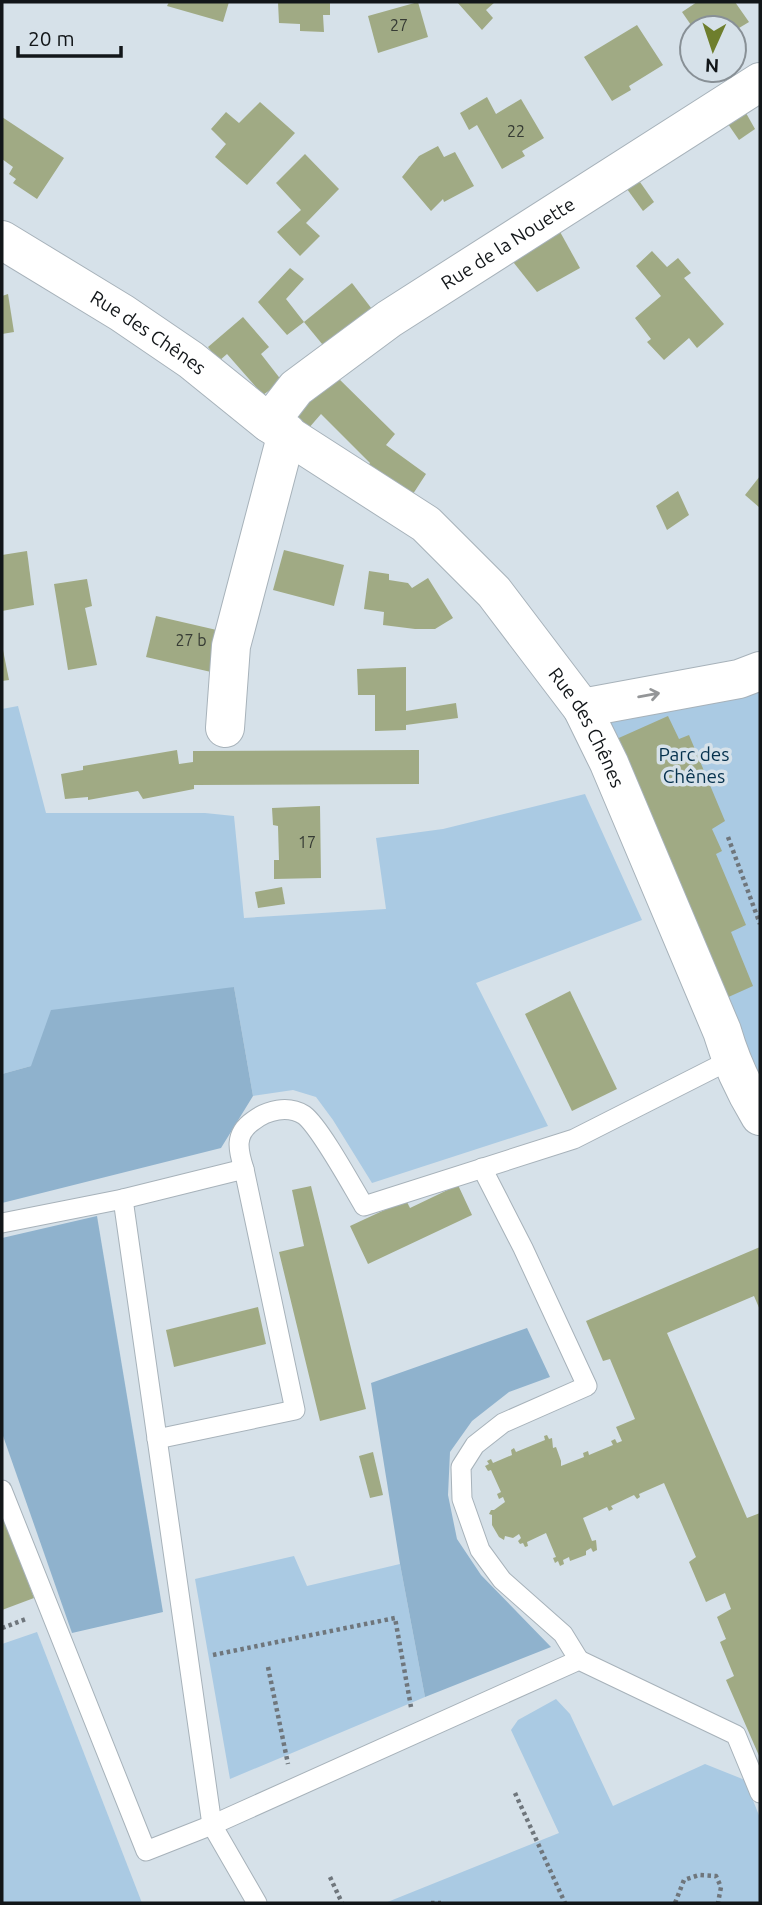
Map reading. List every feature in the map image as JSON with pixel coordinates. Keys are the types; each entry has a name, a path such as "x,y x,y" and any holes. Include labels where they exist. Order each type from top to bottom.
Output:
{"street":[{"name":"Rue de la Nouette","path":"278,428 296,388 388,319 760,82"},
{"name":"Rue des Chênes","path":"2,240 122,313 191,360 278,428 426,524 494,592 582,708 609,763 722,1031 730,1060 760,1116"},
{"path":"225,728 231,646 278,428"},
{"path":"582,708 739,679 760,671"}],"lane":[{"path":"158,1439 295,1410 237,1145 244,1126 270,1111 285,1110 305,1116 316,1128 364,1206 574,1139 730,1060"},
{"path":"482,1168 523,1248 587,1386 503,1423 475,1444 461,1467 462,1499 480,1550 502,1580 563,1634 579,1660 736,1735 760,1793"},
{"path":"2,1223 123,1199 244,1169"},
{"path":"123,1199 212,1825 257,1903"},
{"path":"2,1490 146,1852 579,1660"}],"path":[{"path":"729,837 760,924"},
{"path":"188,1660 395,1618 412,1714"},
{"path":"268,1667 288,1768 301,1762"},
{"path":"515,1793 565,1903"},
{"path":"676,1903 684,1880 699,1875 716,1875 721,1887 718,1903"},
{"path":"330,1877 342,1903"},
{"path":"431,1903 441,1903"}],"green space":[{"name":"Parc des Chênes","path":"760,687 760,1083 596,715"},
{"path":"18,706 46,813 205,813 234,816 244,918 386,909 376,838 443,829 585,794 642,920 476,983 548,1126 372,1183 316,1097 293,1090 253,1096 234,987 31,1066 2,1074 2,709"},
{"path":"294,1556 307,1586 400,1564 425,1697 230,1779 195,1579"},
{"path":"37,1632 142,1903 2,1903 2,1644"},
{"path":"556,1699 570,1714 613,1806 705,1764 745,1780 760,1818 760,1903 385,1903 559,1833 511,1730 518,1720"}],"shaded area":[{"path":"234,987 253,1096 221,1148 2,1203 2,1074 31,1066 51,1010"},
{"path":"97,1216 163,1612 72,1633 2,1433 2,1238"},
{"path":"527,1328 550,1377 509,1392 472,1421 450,1452 448,1495 457,1539 481,1575 551,1647 425,1697 371,1383"}],"building":[{"path":"169,2 229,2 223,22 167,6"},
{"path":"278,2 330,2 330,15 323,15 324,32 300,31 300,24 279,23"},
{"path":"418,2 428,37 378,53 368,16"},
{"path":"457,2 495,2 486,10 493,18 482,30"},
{"path":"697,2 735,2 743,14 683,14 682,12"},
{"path":"637,25 663,65 629,86 631,90 612,101 584,57"},
{"path":"487,97 496,114 521,99 544,138 522,151 525,156 502,169 477,125 469,130 460,113"},
{"path":"260,102 295,133 247,185 215,157 226,144 211,129 226,112 239,123"},
{"path":"746,113 755,129 739,140 728,124"},
{"path":"2,117 64,158 37,199 13,183 16,179 9,174 13,167 2,159"},
{"path":"438,146 444,157 455,152 474,186 444,202 443,199 431,211 402,177 419,156"},
{"path":"305,154 339,189 306,223 320,236 300,256 277,232 301,210 276,183"},
{"path":"640,182 654,202 643,211 627,189"},
{"path":"559,230 580,268 537,292 510,258"},
{"path":"652,251 667,267 678,258 691,273 684,278 724,324 697,348 689,338 664,360 647,342 651,339 635,318 661,296 636,266"},
{"path":"290,268 304,279 286,299 304,322 287,335 258,302"},
{"path":"352,283 375,313 327,350 304,322"},
{"path":"8,294 14,332 2,334 2,296"},
{"path":"243,317 269,347 261,354 282,381 263,395 227,354 219,361 208,347"},
{"path":"335,375 395,434 386,445 426,474 411,497 365,470 370,463 321,414 308,429 294,419"},
{"path":"760,476 760,508 745,495"},
{"path":"678,491 689,515 667,530 656,506"},
{"path":"284,550 344,565 334,606 273,590"},
{"path":"27,551 34,605 2,611 2,555"},
{"path":"369,571 389,574 389,580 408,583 412,588 428,578 453,618 435,629 383,625 384,612 364,609"},
{"path":"87,579 92,606 85,608 97,665 68,670 54,584"},
{"path":"156,616 221,631 211,672 146,657"},
{"path":"2,645 9,680 2,681"},
{"path":"406,667 406,711 456,703 458,718 406,725 406,730 375,731 375,695 358,695 357,669"},
{"path":"668,716 679,739 689,735 725,821 712,829 722,851 716,854 746,925 731,932 753,986 724,999 612,741"},
{"path":"177,750 179,764 193,762 193,751 419,750 419,784 194,785 194,789 143,799 138,791 88,800 88,797 65,799 61,774 83,770 83,766"},
{"path":"320,806 321,878 274,879 274,860 279,860 278,826 273,825 272,808"},
{"path":"282,887 285,904 258,908 255,892"},
{"path":"570,991 617,1089 572,1111 525,1014"},
{"path":"458,1185 472,1215 368,1264 350,1226 406,1200 410,1208"},
{"path":"311,1186 366,1409 320,1421 279,1252 304,1246 292,1190"},
{"path":"760,1247 760,1310 754,1296 667,1333 747,1518 760,1513 760,1758 726,1680 734,1676 720,1642 726,1639 717,1617 731,1609 725,1593 706,1602 689,1562 696,1557 664,1483 639,1494 637,1499 634,1495 611,1506 613,1509 609,1511 607,1507 583,1518 592,1541 596,1540 597,1550 593,1552 591,1548 586,1551 586,1555 570,1561 569,1557 563,1560 564,1564 560,1566 558,1561 555,1563 553,1558 556,1557 546,1533 527,1542 528,1546 525,1547 518,1541 521,1538 519,1534 513,1538 505,1536 504,1540 499,1537 492,1525 492,1515 489,1514 505,1502 503,1497 499,1499 497,1494 501,1492 491,1470 488,1471 485,1466 491,1459 493,1463 512,1455 511,1450 514,1448 516,1452 545,1440 544,1436 547,1435 549,1439 552,1438 553,1448 556,1447 561,1466 584,1457 583,1453 588,1451 589,1455 613,1445 611,1441 615,1439 617,1443 622,1441 616,1427 635,1419 610,1359 603,1361 586,1321"},
{"path":"258,1307 266,1344 174,1367 166,1330"},
{"path":"373,1452 383,1495 370,1498 359,1456"},
{"path":"2,1512 34,1598 2,1610"}]}
